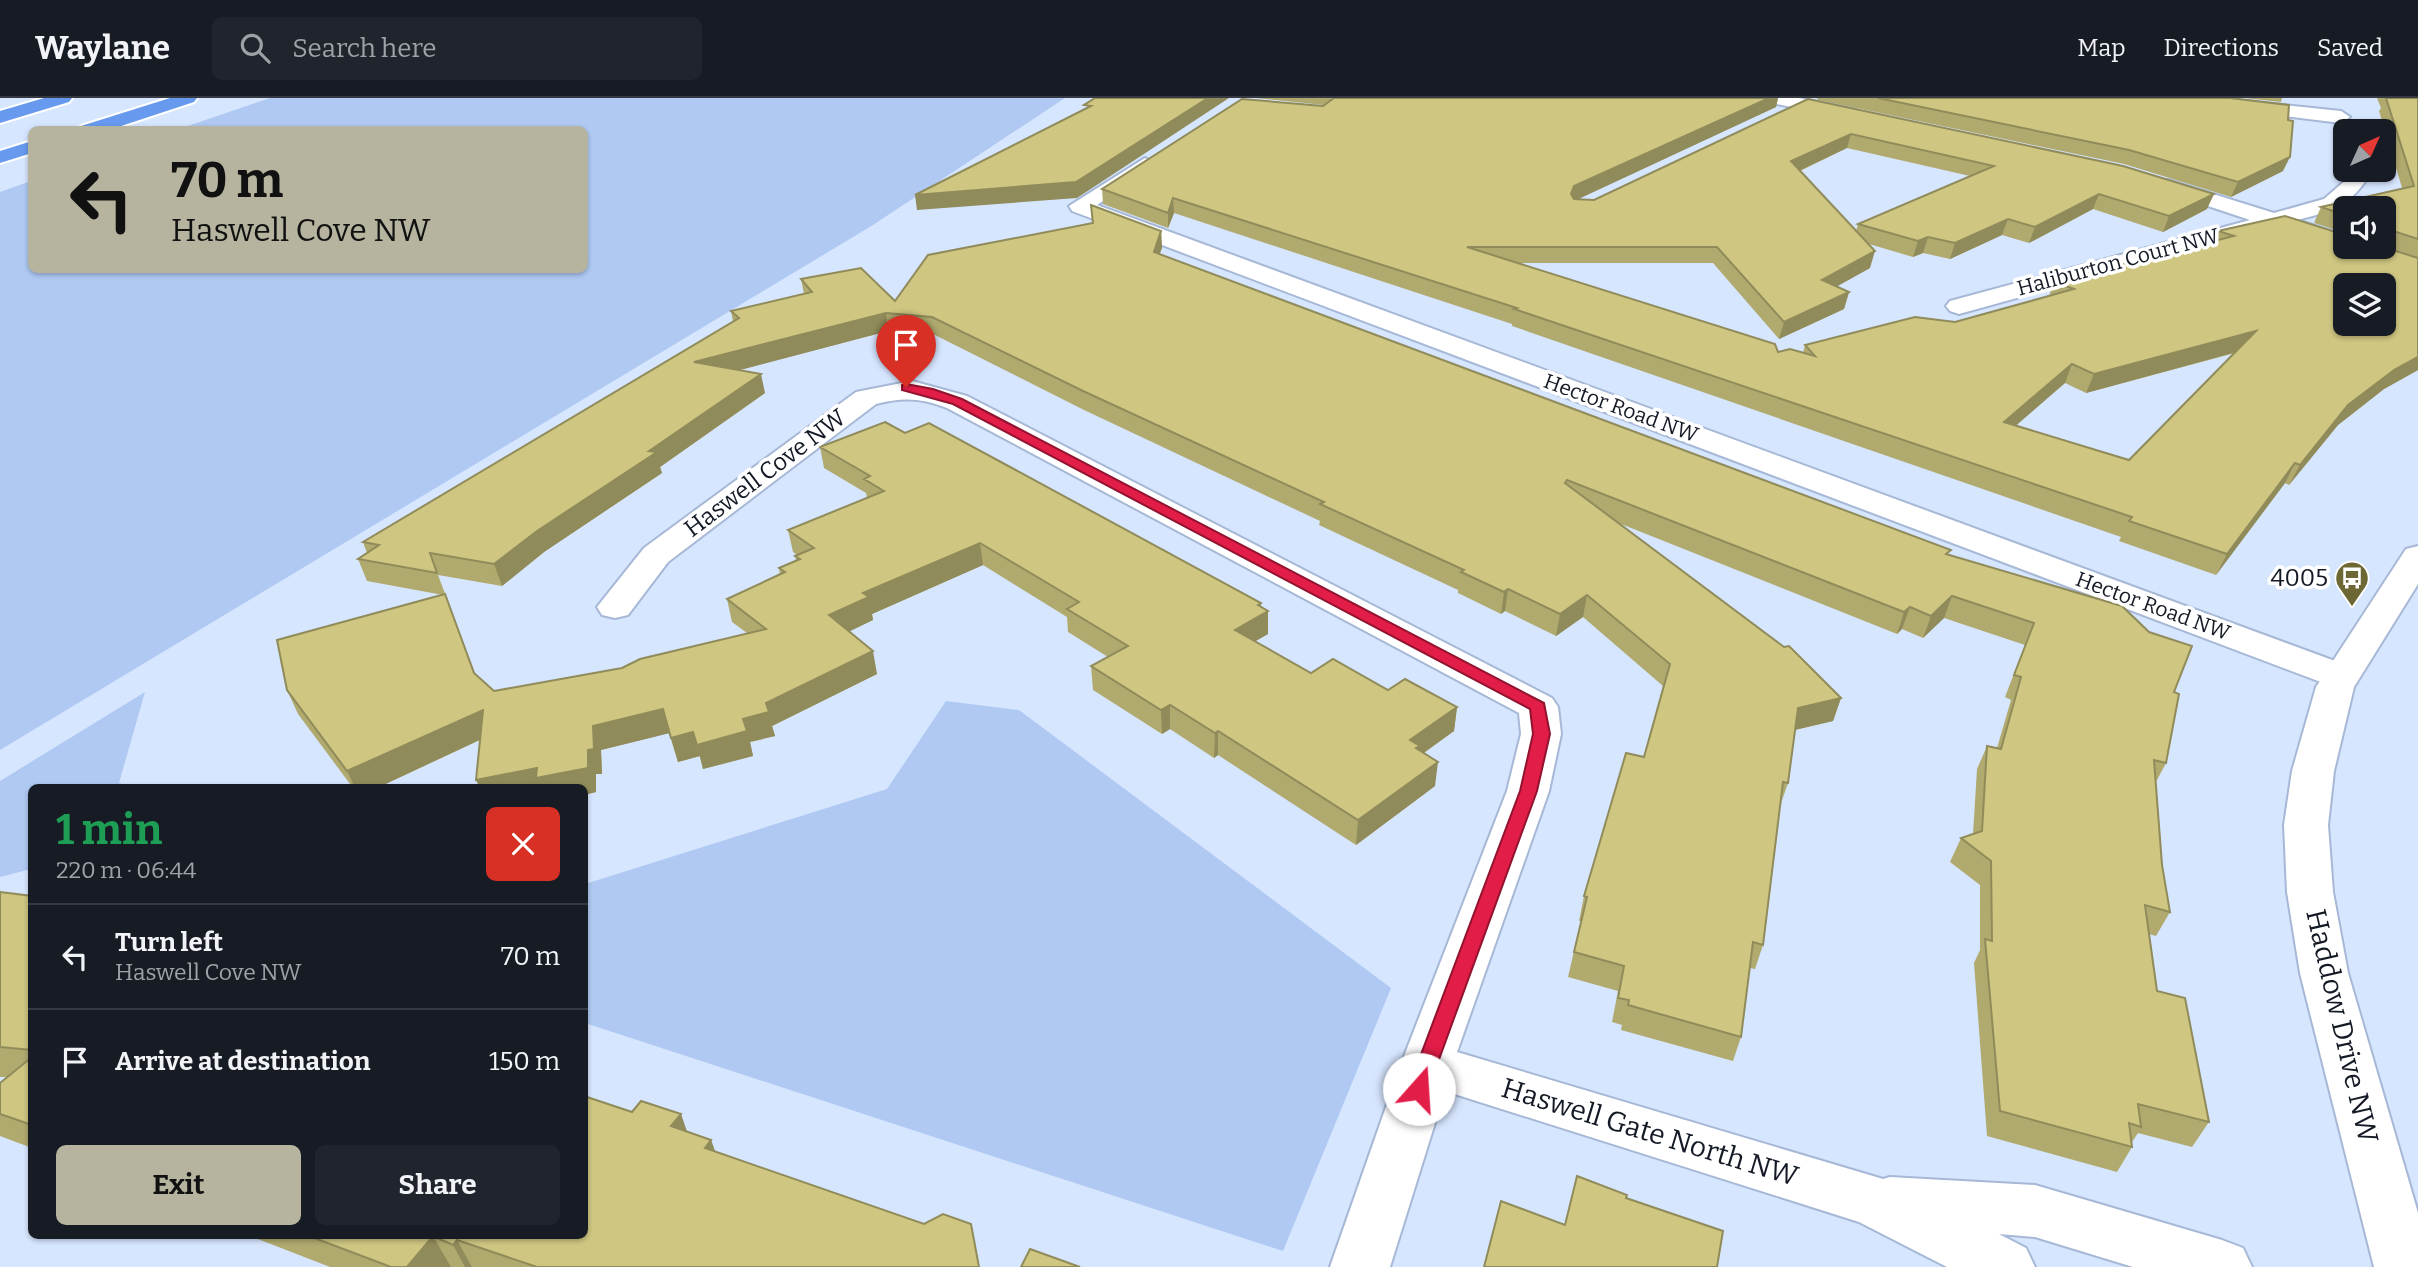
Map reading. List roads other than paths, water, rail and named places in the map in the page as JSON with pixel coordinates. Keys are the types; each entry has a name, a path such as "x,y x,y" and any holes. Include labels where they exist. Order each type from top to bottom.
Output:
{"highway":[{"path":"0,117 63,98"},
{"path":"100,126 188,98"},
{"path":"0,158 28,149"}],"street":[{"path":"2335,98 2341,119"},
{"path":"1775,107 1808,101 1867,117"},
{"path":"2216,103 2333,123"},
{"name":"Hector Road NW","path":"1171,148 1080,206 2340,676"},
{"path":"2136,177 2277,219 2333,239"},
{"name":"Haliburton Court NW","path":"1959,306 2332,204 2347,193 2355,182"},
{"name":"Haswell Cove NW","path":"615,607 656,555 866,398 906,387 929,391 957,402 1538,707 1541,734 1528,791 1427,1064"},
{"name":"Haddow Drive NW","path":"2404,1267 2324,973 2310,892 2306,825 2322,729 2340,676 2418,556"},
{"path":"1360,1267 1427,1064"},
{"name":"Haswell Gate North NW","path":"1427,1064 1874,1201 2005,1267"},
{"name":"Haswell Gate North NW","path":"1874,1201 2035,1211 2222,1267"}],"place":[{"name":"4005","path":"2352,608"}]}
